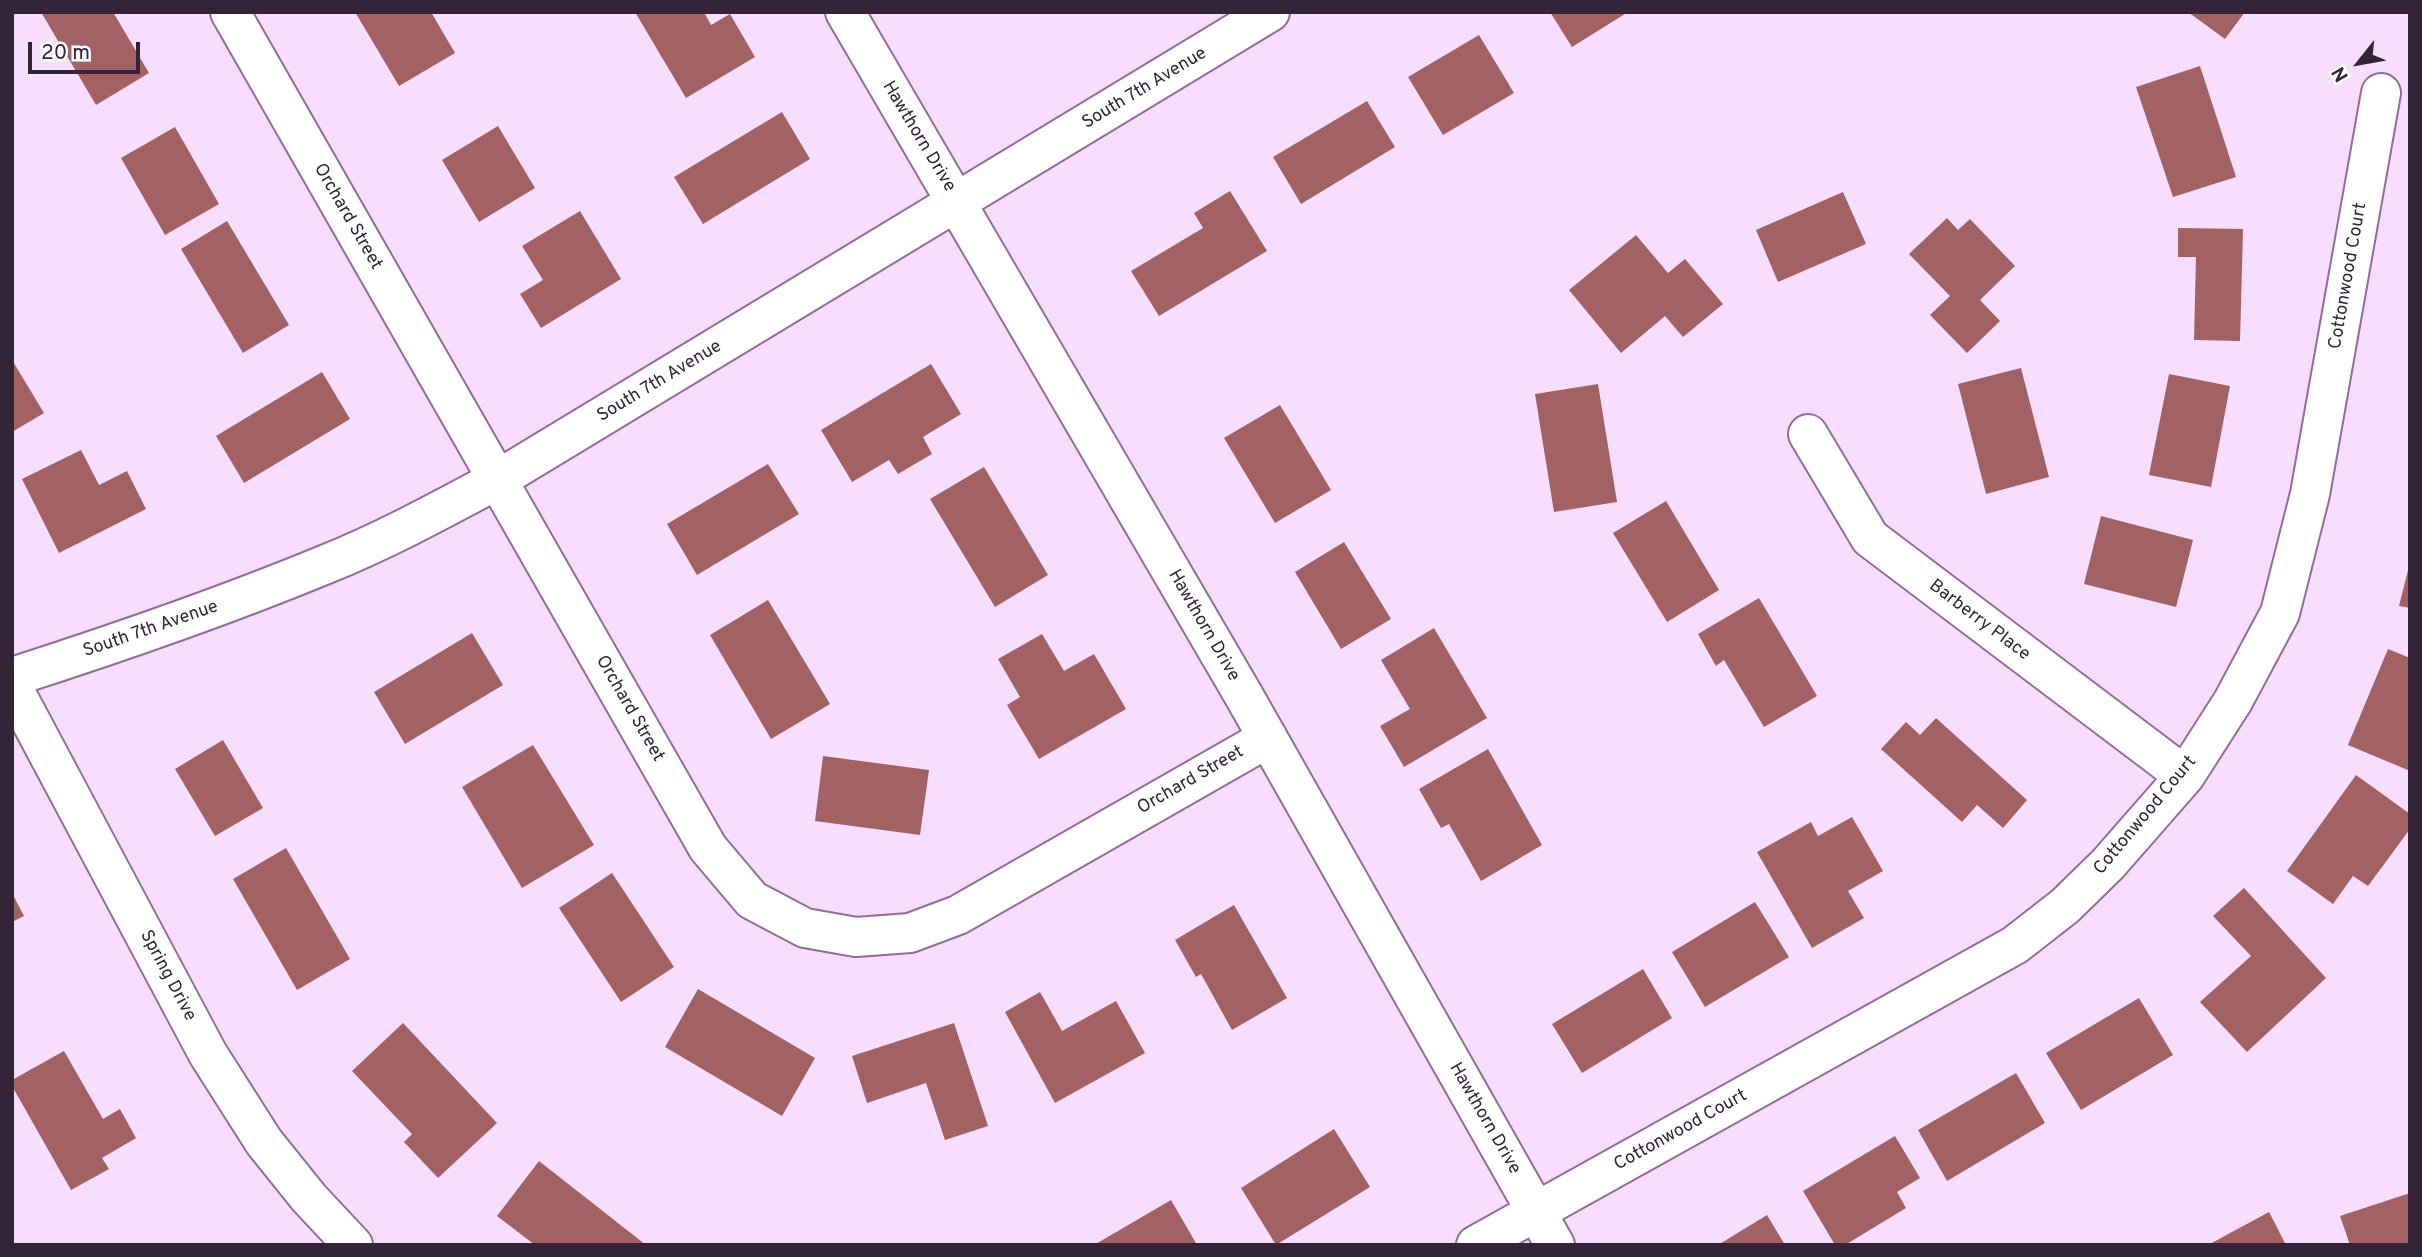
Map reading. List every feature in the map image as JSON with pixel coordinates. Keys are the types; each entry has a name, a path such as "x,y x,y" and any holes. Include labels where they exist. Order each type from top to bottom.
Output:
{"street":[{"name":"Orchard Street","path":"230,12 708,848 752,900 805,928 856,937 910,933 958,915 1268,737"},
{"name":"Hawthorn Drive","path":"845,12 1268,737 1555,1245"},
{"name":"South 7th Avenue","path":"12,677 167,626 326,564 414,524 498,480 1270,12"},
{"name":"Cottonwood Court","path":"1476,1245 2015,945 2074,898 2108,864 2185,776 2233,701 2280,612 2310,494 2381,93"},
{"name":"Barberry Place","path":"1808,434 1870,538 2185,776"},
{"name":"Spring Drive","path":"12,686 208,1054 264,1142 309,1198 353,1245"}],"building":[{"path":"41,12 113,12 149,73 96,105"},
{"path":"355,12 431,12 455,53 399,86"},
{"path":"635,12 704,12 711,25 730,14 755,57 686,98"},
{"path":"1550,12 1628,12 1572,47"},
{"path":"2188,12 2245,12 2225,39"},
{"path":"1479,35 1514,93 1443,135 1408,77"},
{"path":"2200,66 2236,177 2173,197 2136,87"},
{"path":"1367,101 1395,147 1301,204 1273,157"},
{"path":"782,112 810,159 703,224 674,177"},
{"path":"498,126 535,188 479,222 442,160"},
{"path":"175,127 219,204 165,235 121,158"},
{"path":"1230,191 1267,251 1159,316 1131,271 1203,228 1194,213"},
{"path":"1843,192 1866,244 1778,282 1756,230"},
{"path":"580,211 621,279 541,328 520,294 543,280 522,246"},
{"path":"1947,218 1958,230 1970,219 2015,266 1980,300 2000,321 1967,353 1930,315 1950,296 1909,254"},
{"path":"227,221 289,325 243,353 181,249"},
{"path":"2178,228 2243,229 2240,341 2194,340 2196,257 2178,257"},
{"path":"1636,235 1668,273 1685,259 1723,304 1683,337 1665,316 1621,353 1569,290"},
{"path":"12,360 44,413 12,432"},
{"path":"931,364 961,414 923,437 932,454 898,474 889,460 852,482 821,430"},
{"path":"2021,368 2049,477 1986,494 1958,384"},
{"path":"322,372 350,419 244,483 216,436"},
{"path":"2169,374 2230,386 2211,487 2149,475"},
{"path":"1598,384 1617,502 1554,512 1535,394"},
{"path":"1280,405 1331,490 1275,523 1224,438"},
{"path":"81,450 99,485 127,471 146,509 59,553 22,479"},
{"path":"768,464 799,514 697,575 667,524"},
{"path":"984,467 1048,575 995,607 930,499"},
{"path":"1666,501 1719,590 1667,622 1613,533"},
{"path":"2101,516 2193,540 2176,607 2084,584"},
{"path":"1344,542 1391,619 1341,649 1295,572"},
{"path":"2410,566 2410,608 2399,606"},
{"path":"1759,598 1817,696 1764,727 1724,660 1716,666 1698,634"},
{"path":"768,600 830,704 771,739 710,635"},
{"path":"1434,628 1487,718 1404,767 1380,726 1410,709 1381,660"},
{"path":"472,633 503,685 405,744 374,692"},
{"path":"1042,634 1064,671 1094,654 1126,709 1039,759 1007,705 1020,697 998,659"},
{"path":"2388,649 2410,658 2410,771 2348,745"},
{"path":"1936,718 2027,800 2003,828 1977,805 1962,822 1881,749 1906,722 1920,735"},
{"path":"223,740 263,808 215,836 175,769"},
{"path":"533,745 594,845 522,888 462,787"},
{"path":"1488,749 1542,845 1481,881 1449,824 1441,828 1419,789"},
{"path":"823,756 929,770 920,835 815,821"},
{"path":"2356,775 2410,814 2410,829 2368,886 2353,876 2333,904 2287,871"},
{"path":"1852,817 1883,871 1848,891 1864,918 1812,948 1757,852 1811,822 1818,836"},
{"path":"286,848 350,959 297,990 233,879"},
{"path":"612,873 674,967 621,1002 559,908"},
{"path":"2244,888 2326,978 2247,1052 2200,1002 2251,956 2213,916"},
{"path":"12,893 24,916 12,922"},
{"path":"1755,902 1789,957 1705,1007 1672,952"},
{"path":"1234,905 1287,998 1232,1030 1201,974 1196,977 1175,940"},
{"path":"1643,969 1672,1018 1582,1073 1552,1024"},
{"path":"698,989 815,1058 782,1116 665,1047"},
{"path":"1040,992 1062,1031 1116,1001 1145,1053 1055,1103 1005,1012"},
{"path":"2139,998 2173,1055 2081,1110 2046,1053"},
{"path":"403,1023 497,1123 438,1178 404,1142 412,1134 352,1071"},
{"path":"954,1023 988,1126 945,1140 926,1083 867,1103 852,1056"},
{"path":"64,1051 103,1119 120,1109 136,1138 102,1158 109,1169 71,1190 12,1086 12,1080"},
{"path":"2016,1073 2045,1123 1947,1181 1918,1130"},
{"path":"1334,1129 1370,1187 1276,1245 1241,1188"},
{"path":"1895,1136 1920,1178 1897,1192 1906,1208 1845,1245 1835,1245 1803,1191"},
{"path":"539,1161 646,1245 535,1245 497,1216"},
{"path":"2410,1193 2410,1245 2350,1245 2340,1216"},
{"path":"1171,1200 1197,1245 1094,1245"},
{"path":"2269,1212 2286,1245 2208,1245"},
{"path":"1767,1215 1785,1245 1718,1245"}]}
